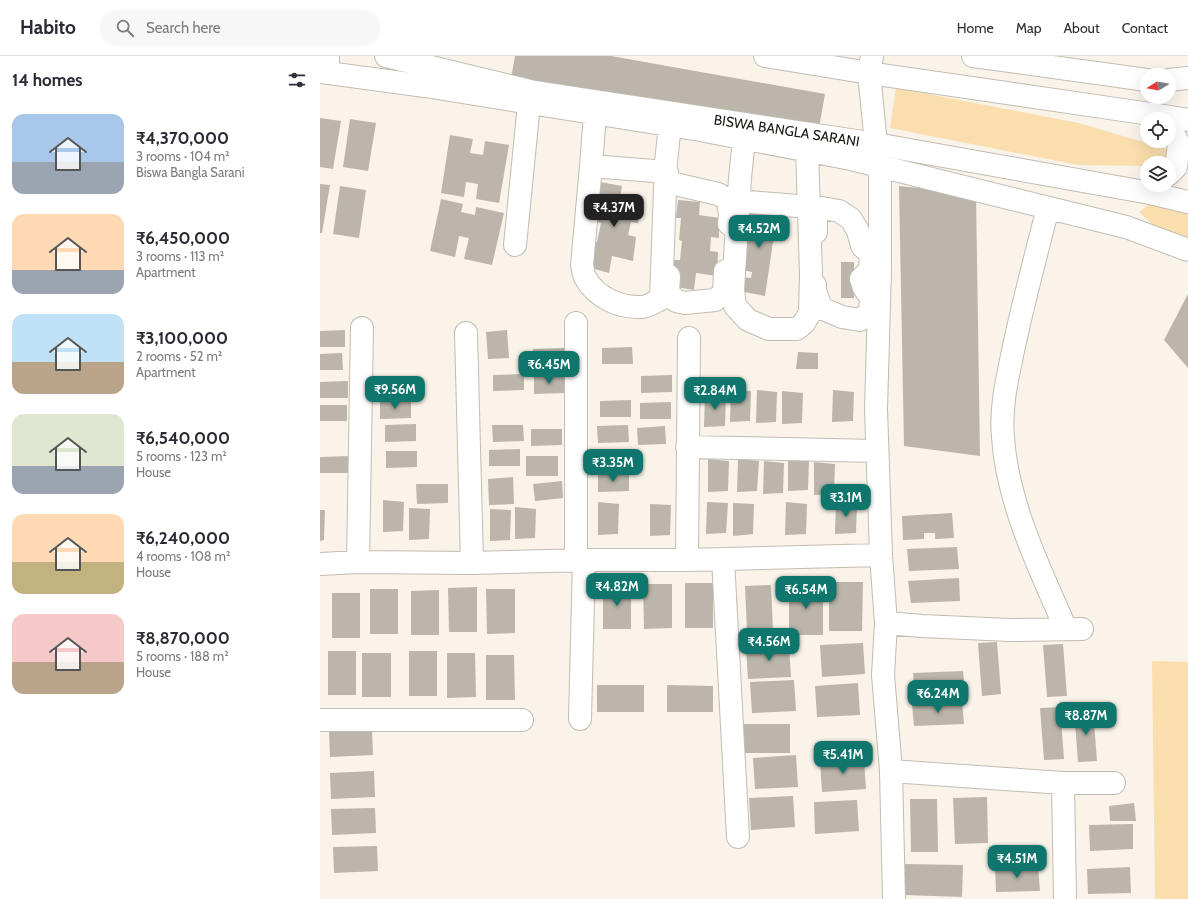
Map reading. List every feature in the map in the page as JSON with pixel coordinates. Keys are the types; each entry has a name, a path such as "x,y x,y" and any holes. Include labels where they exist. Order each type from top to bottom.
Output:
{"street":[{"name":"BISWA BANGLA SARANI","path":"386,56 531,98 876,144 1140,187"},
{"path":"765,56 870,65 1153,112"},
{"path":"973,56 1073,63 1140,78"},
{"path":"870,65 876,144 880,166 871,279 864,288 872,298 870,312 860,320 842,317 821,308 815,290 816,212 822,208 839,211 851,219 858,230 862,246 871,254 870,270 871,279 876,409 881,555 886,623 884,675 890,771 894,899"},
{"path":"325,67 425,86 531,98 551,107 676,126 807,150 880,166 1126,227 1188,250"},
{"path":"1176,79 1188,78"},
{"path":"515,245 531,98"},
{"path":"595,114 582,264 585,278 594,290 606,299 624,305 643,308 661,299 669,173 676,126"},
{"path":"1176,117 1188,120"},
{"path":"669,173 668,292 676,301 685,303 715,300 724,293 738,137"},
{"path":"1176,138 1179,144 1176,167"},
{"path":"732,200 733,290 735,306 748,320 769,329 797,330 804,323 810,313 811,274 807,150"},
{"path":"592,161 669,173 732,200 809,207"},
{"name":"BISWA BANGLA SARANI","path":"1162,192 1188,202"},
{"path":"886,623 1010,630 1074,629 1032,550 1027,537 1009,478 1003,436 1003,406 1007,377 1024,300 1048,208"},
{"path":"576,323 580,560 580,720"},
{"path":"358,562 362,328"},
{"path":"466,333 472,563"},
{"path":"687,560 687,447 690,338"},
{"path":"687,447 877,451"},
{"path":"320,564 358,562 472,563 580,560 687,560 881,555"},
{"path":"723,559 738,837"},
{"path":"320,720 522,720"},
{"path":"890,771 1063,783 1114,783"},
{"path":"1063,783 1065,899"}],"shaded area":[{"path":"896,88 1079,123 1140,141 1140,148 1163,148 1188,153 1188,166 1176,166 1176,156 1140,156 1140,166 1078,165 890,128"},
{"path":"1150,204 1188,213 1188,240 1154,226 1139,212"},
{"path":"1152,661 1188,662 1188,899 1155,899"}],"building":[{"path":"515,56 611,56 825,94 817,139 510,84"},
{"path":"320,118 341,121 333,169 320,167"},
{"path":"350,119 376,123 368,171 343,167"},
{"path":"450,135 473,139 470,153 483,155 485,141 509,145 499,203 476,199 478,184 466,182 464,197 441,193"},
{"path":"600,182 622,186 620,198 639,203 638,223 631,222 628,235 636,237 633,261 612,256 609,273 591,268 591,241 597,242 601,223 598,222 602,200 597,200"},
{"path":"320,184 330,185 322,233 320,233"},
{"path":"340,186 366,190 359,238 333,234"},
{"path":"899,186 976,194 980,456 904,446"},
{"path":"441,199 463,204 461,212 475,215 476,207 504,213 492,265 464,259 469,238 459,236 455,257 430,251"},
{"path":"678,200 700,202 699,215 719,218 719,238 711,237 710,251 718,252 717,276 696,273 694,290 676,287 672,281 674,260 680,260 682,241 679,240 681,218 676,218"},
{"path":"748,209 774,210 781,219 781,236 773,242 765,296 740,291 742,277 751,278 752,272 742,270"},
{"path":"841,262 854,262 854,298 841,298"},
{"path":"1188,294 1188,368 1164,340"},
{"path":"345,330 345,347 320,347 320,331"},
{"path":"507,330 509,358 488,359 486,332"},
{"path":"632,347 633,364 602,364 602,348"},
{"path":"564,348 564,365 533,366 533,349"},
{"path":"798,352 818,353 818,369 796,369"},
{"path":"342,353 343,370 320,370 320,354"},
{"path":"524,374 524,390 493,391 493,375"},
{"path":"672,375 672,392 641,393 641,376"},
{"path":"534,377 564,377 565,393 534,394"},
{"path":"348,381 348,398 320,398 320,382"},
{"path":"731,390 751,391 750,421 730,422"},
{"path":"757,390 777,392 776,422 756,423"},
{"path":"833,390 854,392 853,421 832,422"},
{"path":"782,391 803,393 802,423 782,424"},
{"path":"705,395 726,396 725,426 704,427"},
{"path":"631,400 631,417 600,417 600,401"},
{"path":"380,402 411,402 411,418 380,419"},
{"path":"671,402 671,419 640,419 640,403"},
{"path":"320,405 347,405 347,421 320,421"},
{"path":"416,424 416,441 385,442 385,425"},
{"path":"492,425 523,425 524,441 493,442"},
{"path":"628,425 629,442 598,443 597,426"},
{"path":"665,426 666,444 638,445 637,428"},
{"path":"531,429 562,429 562,445 531,446"},
{"path":"520,449 520,466 489,466 489,450"},
{"path":"629,450 630,467 599,467 598,451"},
{"path":"386,451 417,451 417,467 386,468"},
{"path":"351,456 351,473 320,473 320,457"},
{"path":"526,456 558,456 558,476 526,476"},
{"path":"788,458 809,460 808,490 788,491"},
{"path":"708,459 729,461 728,491 708,492"},
{"path":"738,459 759,461 757,491 737,492"},
{"path":"764,461 784,463 783,493 763,494"},
{"path":"814,462 835,464 834,494 814,495"},
{"path":"598,475 629,475 629,491 598,492"},
{"path":"513,477 514,504 489,505 488,479"},
{"path":"562,481 563,498 535,501 533,484"},
{"path":"416,484 448,484 448,503 417,504"},
{"path":"383,500 404,502 403,531 383,532"},
{"path":"836,501 857,503 856,533 835,534"},
{"path":"598,502 619,504 618,534 598,535"},
{"path":"707,502 728,503 726,533 706,534"},
{"path":"786,502 807,504 806,534 785,535"},
{"path":"733,503 754,504 753,534 733,536"},
{"path":"650,504 671,505 670,535 650,536"},
{"path":"515,507 536,509 535,538 515,539"},
{"path":"409,508 430,509 429,539 409,540"},
{"path":"490,509 511,510 510,540 490,541"},
{"path":"320,510 325,510 324,540 320,541"},
{"path":"952,513 954,538 935,539 935,533 924,533 924,539 903,540 902,516"},
{"path":"957,547 959,569 909,571 907,549"},
{"path":"959,578 960,601 911,603 908,581"},
{"path":"829,582 863,582 862,631 829,631"},
{"path":"685,583 713,583 713,628 685,628"},
{"path":"643,584 672,584 672,628 644,629"},
{"path":"603,585 631,585 631,629 603,629"},
{"path":"771,585 773,630 747,631 745,586"},
{"path":"789,586 823,586 823,635 789,635"},
{"path":"477,587 477,632 449,632 448,588"},
{"path":"370,589 398,589 398,634 370,634"},
{"path":"486,589 515,589 515,633 487,634"},
{"path":"439,590 439,635 411,635 411,591"},
{"path":"332,593 360,593 360,638 332,638"},
{"path":"997,642 1001,694 982,696 978,643"},
{"path":"863,643 865,674 822,677 820,645"},
{"path":"1063,644 1067,696 1047,697 1043,645"},
{"path":"789,645 791,677 748,679 746,648"},
{"path":"328,651 356,651 356,695 328,695"},
{"path":"409,651 437,651 437,696 409,696"},
{"path":"362,653 391,653 391,697 362,697"},
{"path":"447,653 475,653 476,697 447,698"},
{"path":"486,655 514,655 515,700 486,700"},
{"path":"963,671 965,693 915,695 913,673"},
{"path":"794,680 796,711 752,713 750,682"},
{"path":"858,683 860,715 817,717 815,686"},
{"path":"597,685 644,685 644,712 597,712"},
{"path":"667,685 713,686 713,712 667,712"},
{"path":"962,701 964,724 914,726 912,704"},
{"path":"1060,707 1064,759 1044,760 1040,708"},
{"path":"1093,709 1097,761 1078,762 1074,710"},
{"path":"743,724 790,724 790,753 743,753"},
{"path":"372,730 373,755 330,757 329,731"},
{"path":"796,755 798,787 755,789 753,758"},
{"path":"864,758 866,789 822,792 820,761"},
{"path":"374,771 375,797 331,799 330,773"},
{"path":"793,796 795,827 751,830 749,798"},
{"path":"987,797 988,843 955,844 953,798"},
{"path":"910,799 937,799 938,852 911,852"},
{"path":"857,800 859,831 815,834 814,802"},
{"path":"1134,803 1136,821 1110,821 1109,806"},
{"path":"375,808 376,833 332,835 331,809"},
{"path":"1133,824 1133,849 1090,851 1089,825"},
{"path":"377,846 378,871 334,873 333,847"},
{"path":"904,864 963,865 962,897 904,895"},
{"path":"1038,865 1040,891 996,892 995,867"},
{"path":"1130,867 1131,893 1088,894 1087,869"}]}
